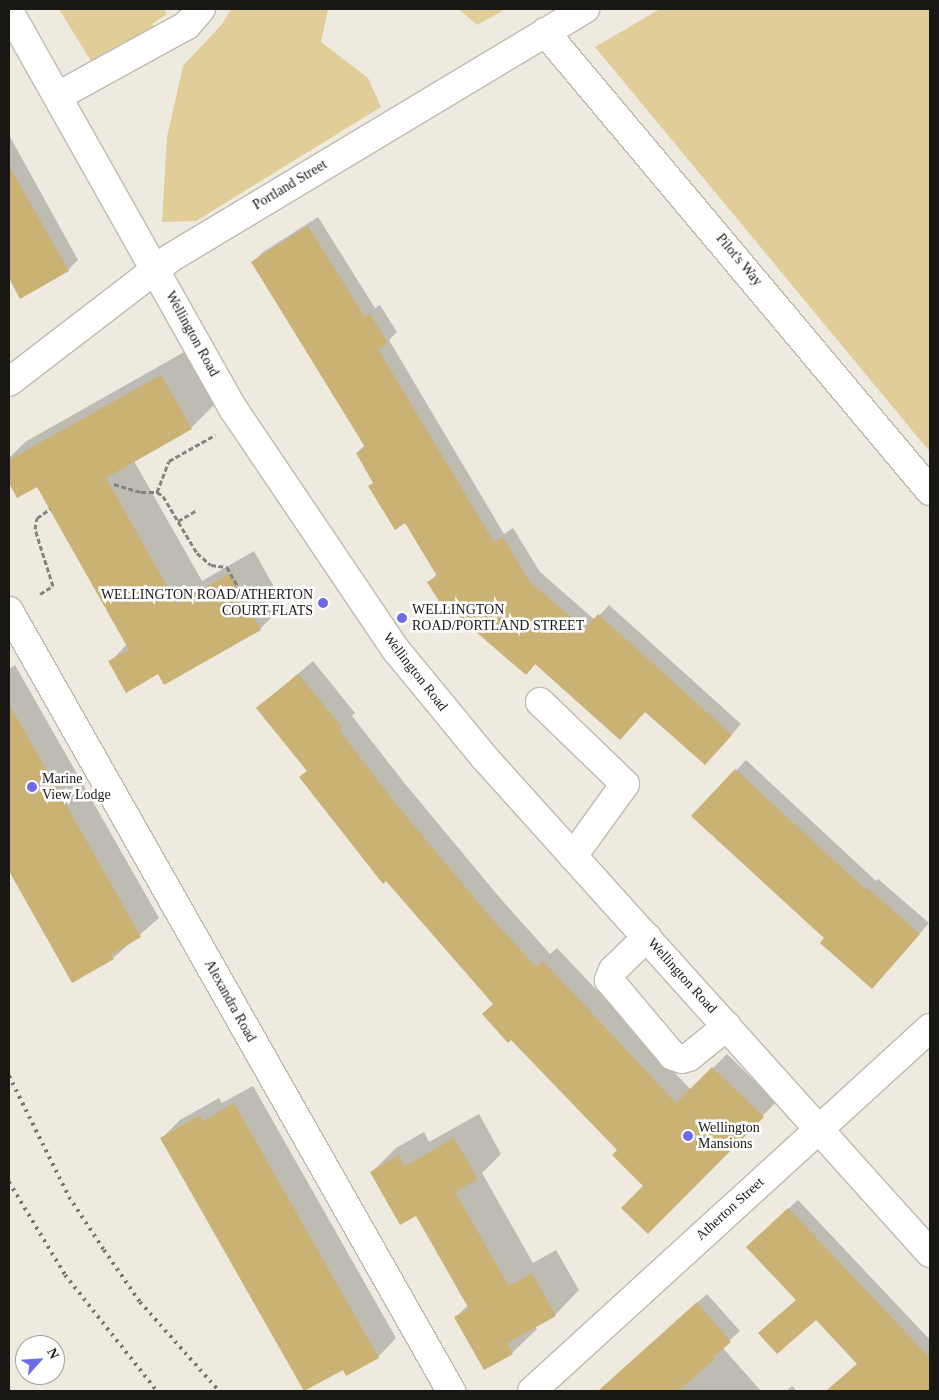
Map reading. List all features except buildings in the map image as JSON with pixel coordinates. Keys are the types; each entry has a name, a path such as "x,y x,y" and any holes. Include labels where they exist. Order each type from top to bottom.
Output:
{"street":[{"path":"58,96 187,25 200,9"},
{"name":"Portland Street","path":"9,382 164,264 585,9"},
{"name":"Wellington Road","path":"9,11 58,96 164,264 234,410 396,650 484,757 726,1026 926,1241"},
{"name":"Pilot's Way","path":"546,32 930,491"},
{"name":"Alexandra Road","path":"9,611 450,1391"},
{"path":"540,702 625,784 573,856"},
{"path":"647,937 613,970 609,980 654,1035 673,1056 682,1060 726,1026"},
{"name":"Atherton Street","path":"532,1391 930,1028"}],"path":[{"path":"157,492 169,461 218,433"},
{"path":"114,484 141,492 157,492"},
{"path":"157,492 204,560 227,567 242,594 246,592"},
{"path":"40,594 53,586 35,523 41,514 50,509"},
{"path":"178,521 197,510"}],"shaded area":[{"path":"59,9 164,9 167,14 152,24 155,30 94,66"},
{"path":"231,9 328,9 321,42 368,78 381,107 196,221 162,222 167,137 183,66 222,24"},
{"path":"459,9 506,9 477,25"},
{"path":"660,9 930,9 930,452 595,47"}],"railway":[{"path":"9,1076 69,1197 104,1250 140,1302 219,1391"},
{"path":"9,1182 65,1275 157,1391"}],"place":[{"name":"WELLINGTON ROAD/ATHERTON COURT FLATS","path":"323,603"},
{"name":"WELLINGTON ROAD/PORTLAND STREET","path":"402,618"},
{"name":"Marine View Lodge","path":"32,787"},
{"name":"Wellington Mansions","path":"688,1136"}]}
